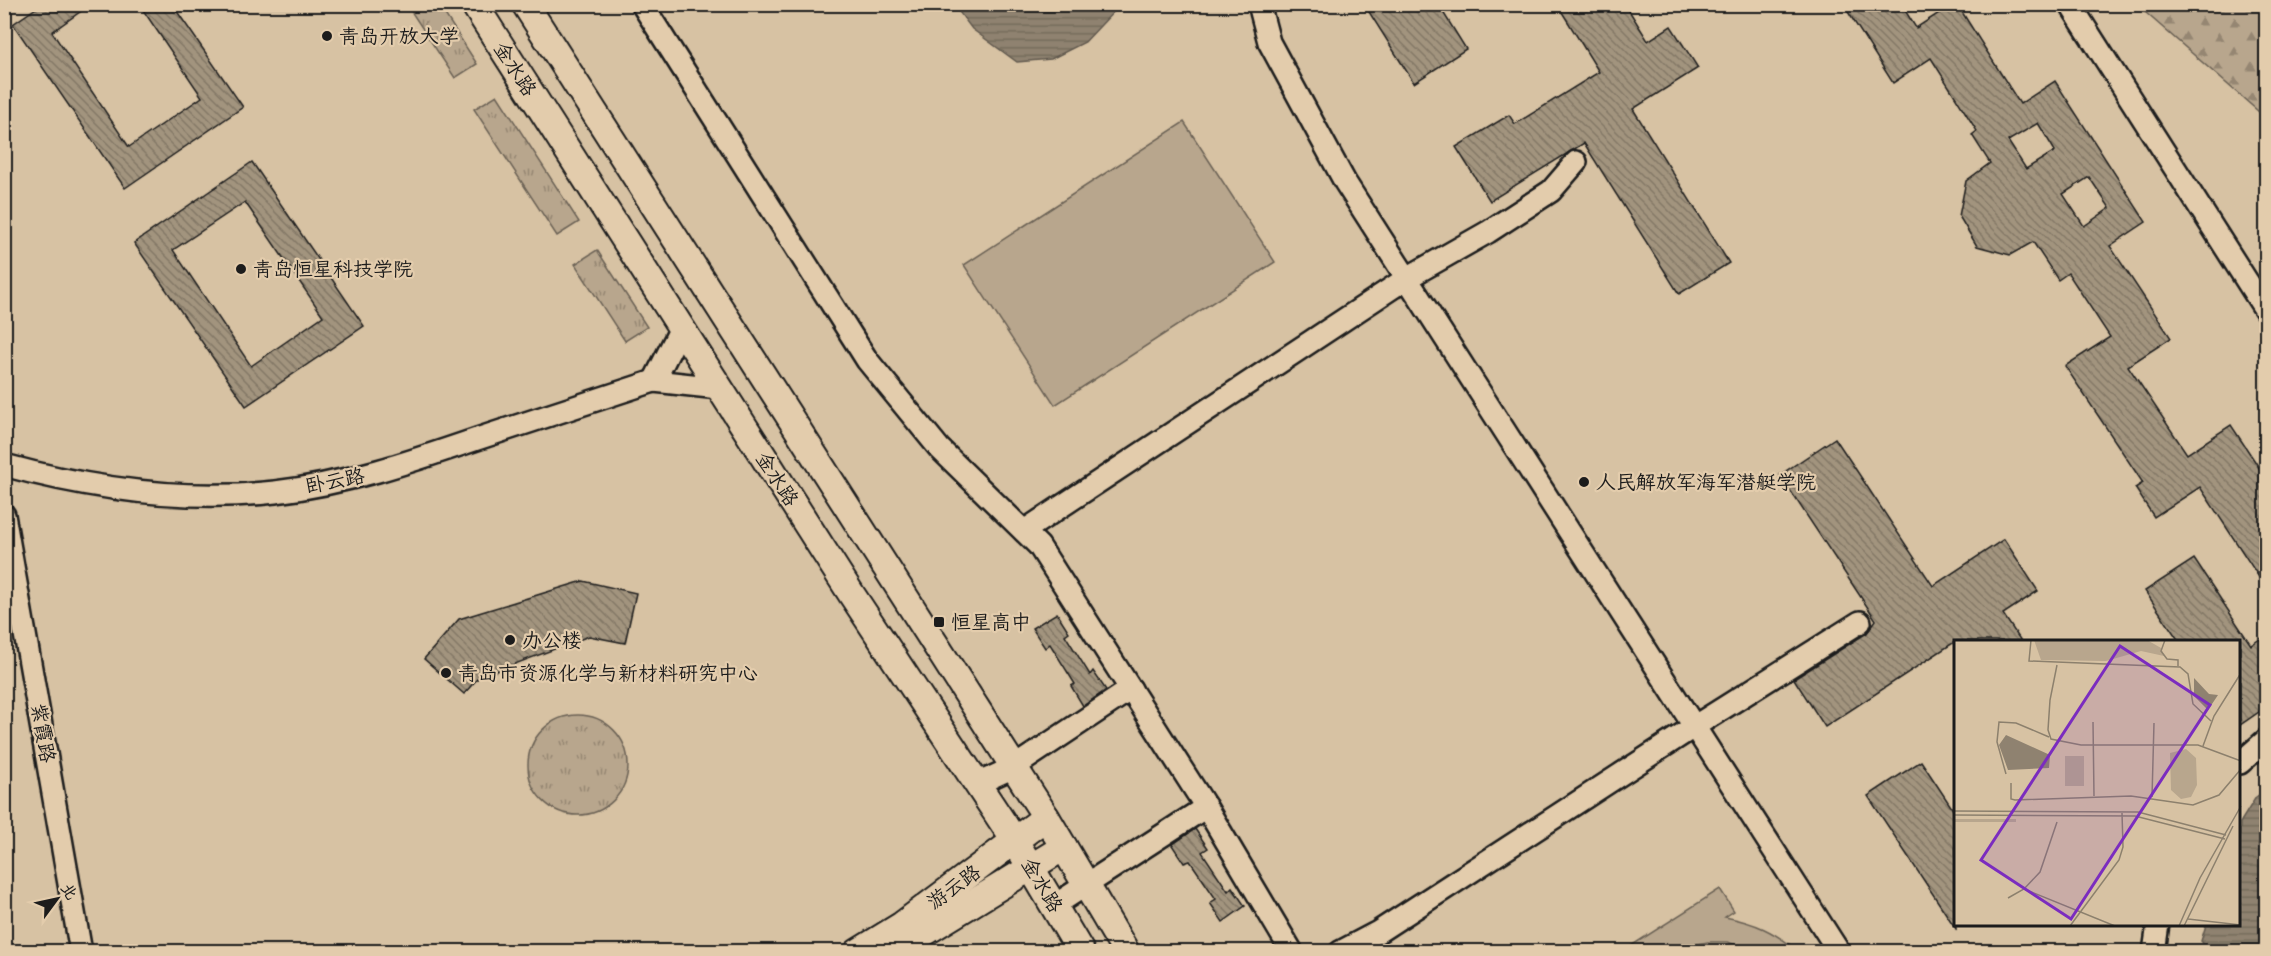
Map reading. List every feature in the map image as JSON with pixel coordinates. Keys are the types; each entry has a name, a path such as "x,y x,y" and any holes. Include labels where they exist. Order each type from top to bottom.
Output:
{"main road":[{"name":"金水路","path":"474,4 718,388 1032,867 1081,951"},
{"name":"金水路","path":"525,4 1046,817 1126,951"},
{"name":"游云路","path":"858,951 902,925 1046,817"},
{"name":"游云路","path":"893,951 1064,847"}],"street":[{"path":"642,4 867,360 939,448 1039,546 1206,807 1292,951"},
{"path":"1259,4 1269,42 1345,182 1839,951"},
{"path":"2070,4 2266,312"},
{"path":"1024,531 1407,278 1488,232 1551,191 1576,162"},
{"path":"654,381 681,328"},
{"name":"卧云路","path":"4,465 122,490 199,496 274,492 331,483 382,471 654,381 718,388"},
{"name":"紫霞路","path":"4,515 81,951"},
{"path":"1340,951 1378,932 1860,622"},
{"path":"977,784 1014,767 1131,688"},
{"path":"2241,762 2266,740"},
{"path":"1055,906 1206,807"},
{"path":"2154,951 2158,926"}],"green space":[{"path":"407,5 439,5 477,64 455,78"},
{"path":"2137,5 2266,5 2266,118"},
{"path":"497,95 579,222 557,236 474,109"},
{"path":"1184,122 1275,262 1055,405 964,265"},
{"path":"597,250 647,327 625,341 575,264"},
{"path":"578,715 597,719 613,730 624,746 628,765 624,784 613,800 597,811 578,815 559,811 543,800 532,784 528,765 532,746 543,730 559,719"},
{"path":"1720,889 1734,911 1725,917 1764,929 1798,951 1756,951 1727,942 1708,942 1691,945 1695,951 1623,951"}],"shaded area":[{"path":"954,5 1118,5 1118,7 1085,42 1051,59 1017,62 972,29"},
{"path":"2266,790 2266,951 2210,951 2201,941 2206,926 2241,926 2241,821 2256,797"}],"building":[{"path":"42,4 91,4 52,32 129,147 202,97 139,4 172,4 243,107 125,188 13,24"},
{"path":"1364,4 1438,4 1466,49 1414,83"},
{"path":"1557,4 1625,4 1648,41 1671,26 1698,68 1633,109 1729,263 1679,294 1584,143 1490,201 1456,147 1509,115 1515,124 1599,72"},
{"path":"1843,4 1901,4 1916,28 1953,4 1957,4 2020,104 2055,81 2146,222 2110,246 2171,338 2128,366 2187,454 2231,425 2266,478 2266,588 2200,487 2154,517 2135,488 2143,483 2065,366 2110,337 2068,273 2058,280 2033,242 2010,255 1977,246 1959,216 1966,181 1990,163 1972,135 1977,131 1931,58 1893,83","holes":["2038,123 2055,151 2026,169 2008,141","2089,177 2110,208 2084,226 2063,194"]},
{"path":"252,162 364,326 246,406 134,243","holes":["245,202 323,316 251,366 173,250"]},
{"path":"1835,438 1933,586 2004,539 2038,591 2003,614 2020,640 1954,640 1954,642 1825,727 1794,679 1867,633 1876,620 1780,475"},
{"path":"2194,559 2251,645 2266,635 2266,707 2241,724 2241,640 2178,640 2145,591"},
{"name":"办公楼","path":"583,581 636,593 625,643 589,636 478,678 464,694 424,659 459,619"},
{"path":"1057,613 1069,632 1065,635 1090,675 1093,671 1106,690 1083,706 1071,686 1075,684 1050,644 1045,648 1032,628"},
{"path":"1921,761 1954,811 1954,926 1868,796"},
{"path":"1195,829 1208,848 1202,852 1228,891 1232,887 1245,906 1223,922 1210,903 1216,899 1190,861 1184,863 1172,845"}],"place":[{"name":"青岛开放大学","path":"327,36"},
{"name":"青岛恒星科技学院","path":"241,269"},
{"name":"人民解放军海军潜艇学院","path":"1584,482"},
{"name":"恒星高中","path":"939,622"},
{"name":"办公楼","path":"510,640"},
{"name":"青岛市资源化学与新材料研究中心","path":"446,673"}]}
